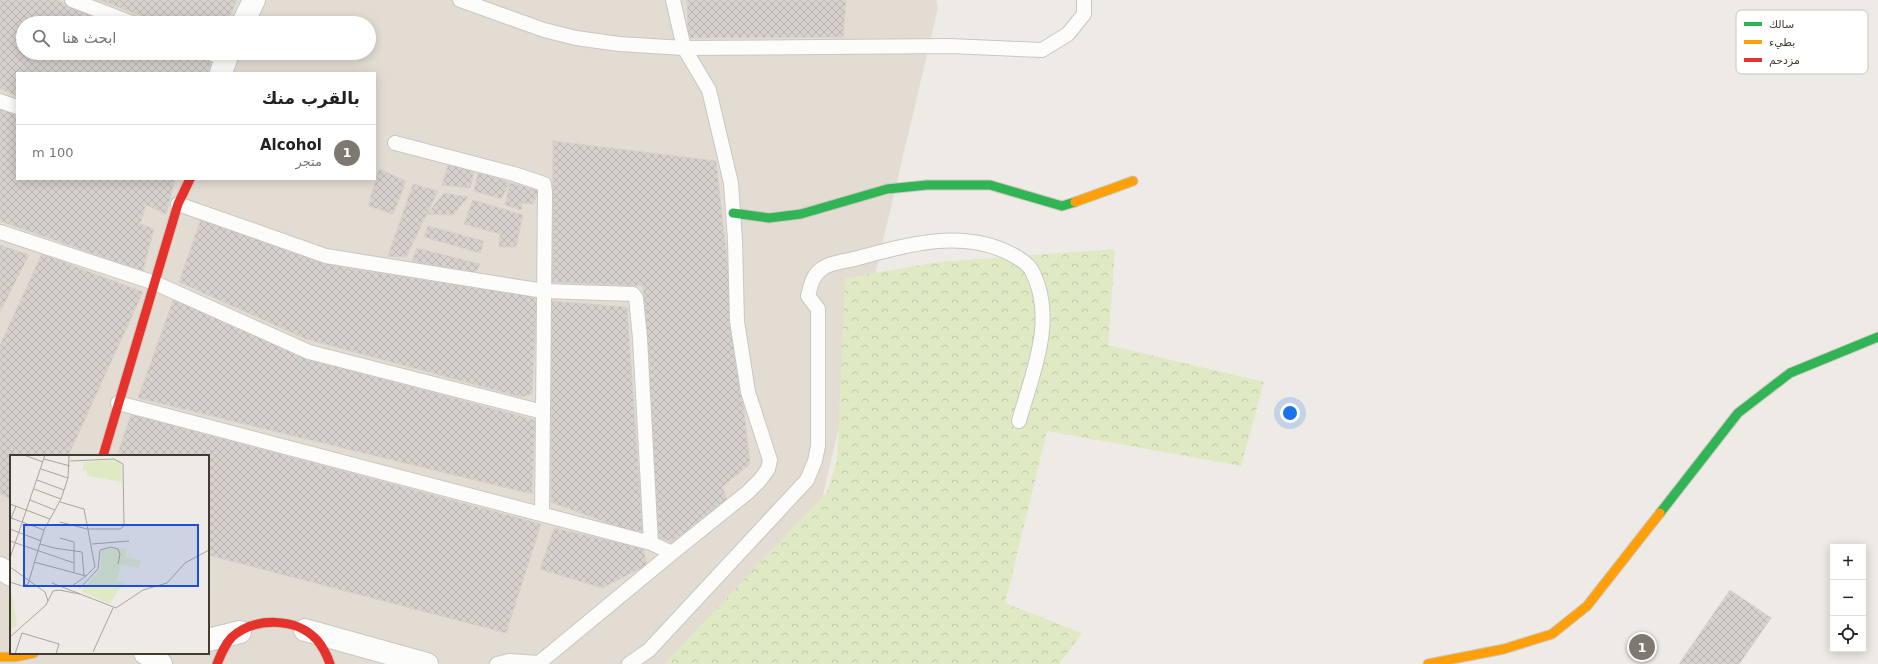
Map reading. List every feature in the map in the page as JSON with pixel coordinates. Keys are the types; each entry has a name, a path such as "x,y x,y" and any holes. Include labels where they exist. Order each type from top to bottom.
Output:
{"street":[{"path":"246,16 254,0"},
{"path":"103,455 178,204 190,180"},
{"path":"733,213 769,218 801,214 887,189 927,185 990,185 1062,206 1133,181"},
{"path":"1428,664 1504,649 1552,634 1587,606 1738,413 1790,373 1878,337"},
{"path":"0,568 10,574"},
{"path":"217,664 223,648 240,632 251,625 270,621 288,623 305,630 427,664"},
{"path":"305,630 319,642 329,657 330,664"},
{"path":"209,640 240,632"},
{"path":"0,657 15,658 30,654"},
{"path":"146,654 161,664"}],"lane":[{"path":"72,0 114,16"},
{"path":"460,0 544,30 576,38 619,44 684,48 950,46 1042,50 1068,34 1084,14 1084,0"},
{"path":"497,664 508,661 541,664 756,484 768,469 770,460 748,392 737,321 731,183 709,90 684,48 673,0"},
{"path":"0,100 16,107"},
{"path":"395,143 514,174 544,184 542,514"},
{"path":"178,204 326,256 544,291 633,294 636,298 640,338 651,543"},
{"path":"0,232 155,283 309,352 543,412"},
{"path":"629,664 649,650 807,480 815,460 818,446 818,309 808,296 812,279 823,267 880,252 943,240 970,240 1003,250 1020,258 1032,270 1040,294 1043,319 1041,340 1019,421"},
{"path":"118,403 651,543 672,553"}],"shaded area":[{"path":"0,0 936,0 938,8 783,664 0,664"}],"green space":[{"path":"1115,249 1108,345 1264,382 1241,466 1047,431 1005,603 1082,633 1059,664 664,664 827,492 837,461 845,278 939,262"}],"building":[{"path":"0,0 56,0 97,16 16,16 16,60 212,60 208,72 16,72 16,96 0,89"},
{"path":"99,0 237,0 230,16 142,16"},
{"path":"687,0 846,0 843,37 688,38"},
{"path":"0,108 16,114 16,180 175,180 166,214 146,205 140,224 154,229 143,271 0,221"},
{"path":"553,141 716,161 750,464 722,487 727,499 672,542 658,537 643,286 552,282"},
{"path":"449,162 475,168 470,188 442,185"},
{"path":"379,169 406,181 393,214 368,206"},
{"path":"478,171 510,183 501,199 474,191"},
{"path":"510,183 539,190 533,204 522,203 521,210 505,205"},
{"path":"413,184 438,191 406,257 388,256"},
{"path":"444,193 468,197 453,215 427,214"},
{"path":"473,200 523,215 516,247 499,247 500,234 464,224"},
{"path":"201,219 341,267 537,297 532,394 521,397 306,339 179,282"},
{"path":"428,226 484,241 480,253 424,237"},
{"path":"0,245 29,255 0,312"},
{"path":"417,248 480,264 476,273 412,261"},
{"path":"42,254 143,292 68,455 10,455 10,499 0,493 0,345"},
{"path":"174,298 309,359 535,420 532,494 138,398"},
{"path":"551,301 627,307 643,536 551,502"},
{"path":"131,414 541,524 506,633 209,555 209,455 117,455"},
{"path":"554,528 643,548 647,565 602,588 540,569"},
{"path":"1730,590 1771,618 1739,664 1679,664"}],"traffic: fast":[{"path":"733,213 769,218 801,214 887,189 927,185 990,185 1062,206 1075,202"},
{"path":"1660,513 1738,413 1790,373 1878,337"}],"traffic: slow":[{"path":"1075,202 1133,181"},
{"path":"1428,664 1504,649 1552,634 1587,606 1660,513"},
{"path":"0,657 15,657 29,654"}],"traffic: jam":[{"path":"103,455 178,204 190,180"},
{"path":"217,664 227,643 241,630 263,623 275,622 298,627 308,632 321,645 330,664"}],"place":[{"name":"Alcohol","path":"1642,647"}]}
